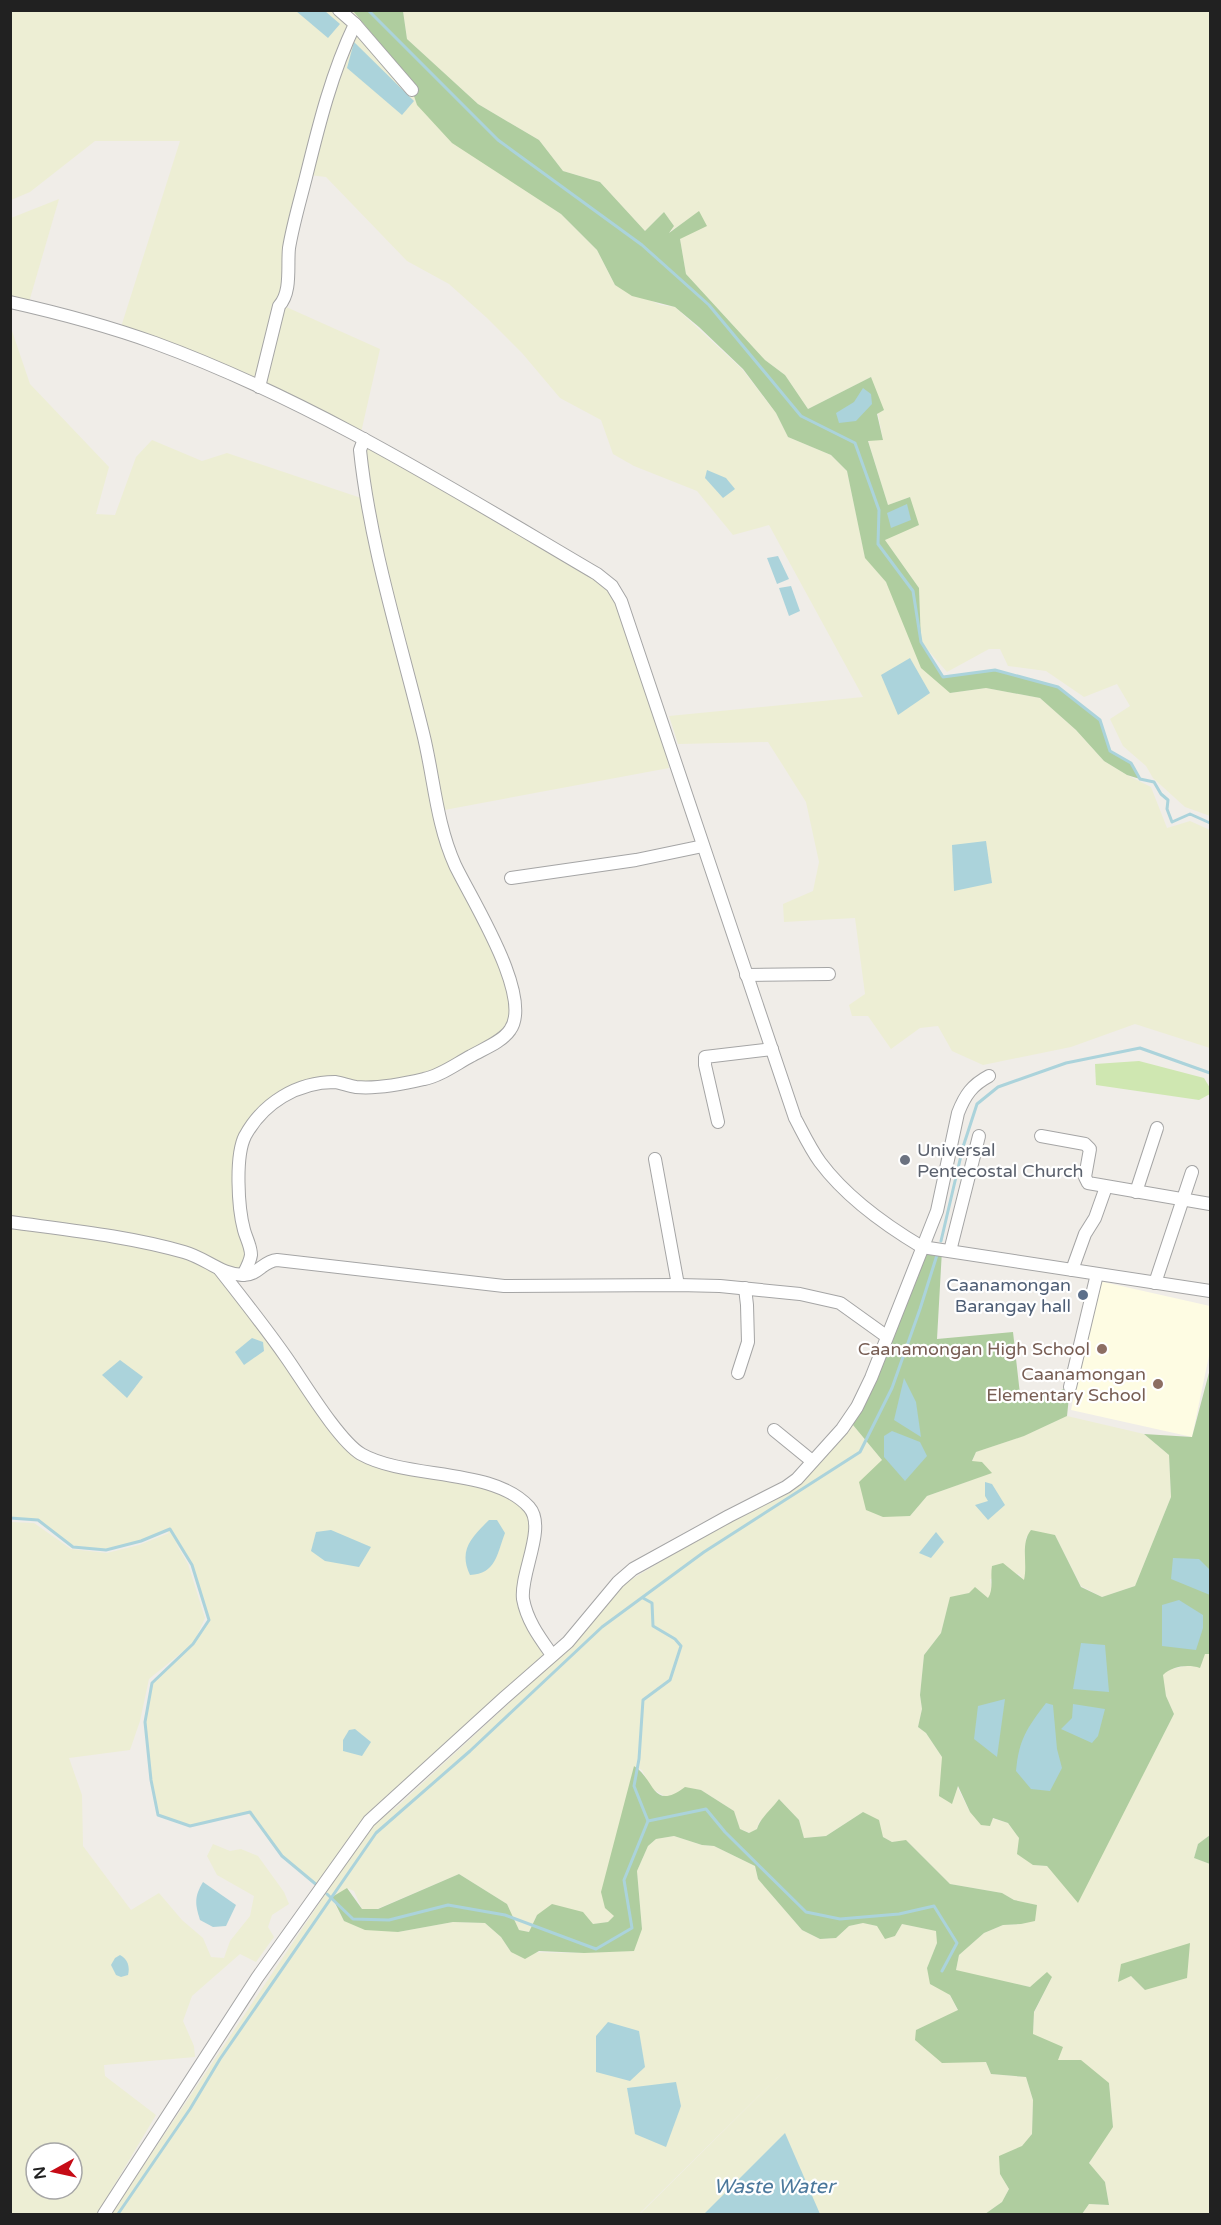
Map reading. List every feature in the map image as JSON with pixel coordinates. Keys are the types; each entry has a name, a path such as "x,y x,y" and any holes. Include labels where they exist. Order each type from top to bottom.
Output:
{"street":[{"path":"339,10 356,24 412,90"},
{"path":"259,387 279,306 285,299 287,264 294,219 322,110 343,48 356,24"},
{"path":"10,302 154,342 259,387 364,439 590,569 612,586 621,601 795,1118 820,1162 849,1193 882,1221 922,1247 1210,1292"},
{"path":"243,1275 251,1251 242,1222 240,1149 251,1127 273,1102 296,1089 321,1084 339,1083 357,1087 429,1078 502,1038 513,1027 515,1018 516,1004 510,976 456,868 441,829 425,742 383,580 372,526 360,450 364,439"},
{"path":"511,878 636,860 703,846"},
{"path":"746,975 829,974"},
{"path":"718,1122 705,1057 772,1049"},
{"path":"104,2214 257,1978 369,1821 583,1626 618,1582 633,1569 786,1487 842,1429 858,1407 871,1378 922,1247 940,1197 958,1113 965,1097 976,1083 989,1077"},
{"path":"1136,1192 1157,1128"},
{"path":"950,1251 979,1136"},
{"path":"1041,1136 1085,1144 1089,1147 1085,1181 1106,1187 1210,1204"},
{"path":"655,1159 678,1285"},
{"path":"1155,1283 1192,1172"},
{"path":"1072,1270 1085,1233 1095,1218 1106,1187"},
{"path":"10,1222 101,1235 183,1252 203,1259 220,1270 248,1305 326,1415 353,1448 375,1460 496,1487 517,1496 533,1513 536,1526 523,1584 523,1598 533,1627 552,1655"},
{"path":"220,1270 243,1275 254,1274 269,1262 277,1260 504,1286 678,1285 744,1288 827,1299 853,1311 886,1336"},
{"path":"1070,1387 1097,1274"},
{"path":"738,1373 748,1342 744,1288"},
{"path":"774,1430 813,1461"}],"shaded area":[{"name":"Caanamongan Elementary School","path":"1099,1281 1210,1306 1210,1351 1192,1437 1071,1410"}],"green space":[{"path":"11,11 353,11 394,60 510,180 561,214 597,250 615,285 661,305 675,307 742,369 776,413 788,437 831,455 847,471 865,557 886,582 950,693 986,688 1040,698 1076,730 1104,761 1151,787 1167,828 1190,821 1210,830 1210,1048 1135,1024 1071,1047 983,1065 952,1051 938,1026 920,1028 891,1049 868,1016 852,1016 849,1005 865,994 855,918 784,922 783,904 813,891 819,862 806,802 768,742 678,744 669,716 863,697 769,525 733,535 697,491 634,466 613,454 601,420 560,398 522,353 487,318 449,284 407,261 326,177 309,175 284,306 380,349 360,437 121,327 180,141 95,141 30,192 11,200"},
{"path":"353,11 403,11 407,39 478,104 539,140 563,171 600,182 645,231 664,212 674,226 669,233 699,211 707,226 680,239 686,274 765,360 785,375 808,409 871,377 884,410 877,414 883,440 868,441 888,505 910,497 919,525 885,540 919,588 921,642 943,677 995,670 1058,687 1100,720 1110,751 1131,763 1140,779 1127,775 1104,761 1076,730 1040,698 986,688 950,693 921,668 886,582 865,558 847,471 831,455 788,437 776,413 743,369 675,307 632,296 615,285 597,250 561,214 452,143 417,105 412,90 394,60"},
{"path":"403,11 1210,11 1210,816 1185,807 1153,778 1146,766 1123,746 1110,719 1130,706 1117,684 1084,697 1046,671 1008,666 1000,649 989,649 947,672 921,642 919,588 885,540 910,497 888,505 868,440 883,440 871,377 808,409 785,375 765,360 686,274 680,239 699,212 665,235 674,226 664,212 645,231 600,182 563,171 539,140 478,104 407,39"},
{"path":"59,199 29,302 11,297 11,218"},
{"path":"10,325 30,384 109,467 96,514 115,515 136,457 152,440 202,461 227,453 367,500 362,443 597,574 616,593 662,723 669,768 439,811 516,1004 502,1038 429,1078 371,1086 321,1084 287,1093 246,1136 239,1170 251,1251 246,1275 221,1270 361,1454 496,1487 533,1513 523,1597 552,1655 383,1807 319,1887 282,1856 247,1812 190,1826 158,1815 151,1780 145,1722 152,1683 186,1649 149,1679 140,1721 130,1750 69,1758 82,1795 83,1846 131,1910 159,1893 182,1920 203,1938 211,1957 224,1958 230,1941 250,1916 254,1896 217,1875 207,1856 213,1844 230,1851 241,1849 258,1856 284,1892 289,1904 272,1915 268,1927 274,1937 256,1962 240,1954 192,1996 183,2021 194,2046 195,2057 104,2065 105,2076 156,2115 97,2214 11,2214 11,1522 34,1523 71,1549 107,1553 139,1545 169,1533 166,1530 141,1541 106,1550 71,1545 38,1520 11,1518","holes":["175,1542 192,1565 209,1619 196,1638 205,1618 188,1564"]},
{"path":"1139,1061 1204,1078 1210,1088 1210,1094 1199,1100 1096,1085 1095,1064"},
{"path":"922,1247 942,1250 937,1339 1013,1332 1021,1403 1070,1387 1067,1416 1024,1436 976,1452 972,1461 982,1462 992,1473 927,1496 910,1516 883,1517 866,1510 859,1482 882,1460 853,1425"},
{"path":"1210,1369 1210,1654 1205,1654 1200,1668 1180,1667 1163,1675 1166,1696 1174,1714 1078,1903 1047,1866 1033,1865 1017,1854 1019,1838 1008,1823 993,1818 990,1826 981,1825 970,1812 958,1786 952,1804 939,1796 942,1757 926,1733 918,1727 922,1709 920,1695 924,1655 941,1633 950,1597 969,1593 975,1587 988,1598 992,1566 1003,1563 1024,1580 1025,1547 1031,1530 1055,1535 1081,1587 1102,1597 1135,1586 1171,1497 1169,1455 1144,1434 1192,1437"},
{"path":"1067,1416 1144,1434 1169,1455 1171,1497 1135,1586 1102,1597 1081,1586 1055,1535 1026,1537 1027,1571 1024,1581 1019,1574 990,1579 992,1591 988,1599 969,1593 950,1598 941,1633 924,1655 920,1695 922,1709 918,1727 926,1733 942,1757 970,1812 1008,1823 1033,1865 1047,1866 1078,1902 1174,1714 1166,1696 1162,1675 1167,1670 1190,1665 1205,1654 1210,1654 1210,1835 1198,1844 1194,1858 1210,1864 1210,2214 1082,2214 1089,2204 1109,2205 1105,2182 1089,2164 1102,2139 1113,2127 1109,2083 1060,2072 1033,2034 1034,2013 1052,1977 1030,1987 956,1970 959,1955 984,1933 1003,1925 1021,1924 1036,1905 1014,1900 1002,1893 950,1884 907,1841 892,1842 883,1837 863,1812 826,1836 804,1838 799,1820 779,1799 767,1816 759,1822 757,1829 750,1833 740,1829 734,1811 701,1790 685,1788 673,1797 666,1797 651,1788 642,1770 634,1766 628,1792 614,1916 609,1922 593,1924 537,1915 529,1932 519,1930 507,1904 459,1874 377,1909 362,1909 354,1891 347,1888 333,1901 344,1921 398,1932 453,1922 485,1923 501,1937 511,1952 584,1953 642,1929 637,1871 648,1846 656,1839 674,1836 702,1845 714,1846 755,1866 758,1879 802,1930 820,1939 836,1938 849,1926 863,1923 877,1926 895,1936 902,1924 937,1931 937,1943 927,1968 950,1995 958,2011 916,2030 979,2062 986,2062 991,2074 1026,2077 1033,2100 1032,2134 1000,2174 1009,2189 1002,2202 985,2214 640,2214 798,2057 639,2214 111,2214 371,1826 400,1804 547,1668 619,1587 813,1469 853,1425 882,1460 910,1516 927,1496 991,1473 982,1462 972,1462 976,1452 1023,1436","holes":["1190,1944 1145,1990 1131,1976 1118,1981"]},
{"path":"634,1766 660,1795 674,1794 685,1787 701,1790 734,1811 740,1829 749,1833 757,1829 763,1817 779,1799 799,1820 804,1838 826,1836 863,1812 879,1820 883,1837 892,1842 906,1840 950,1884 1002,1893 1014,1900 1037,1905 1035,1921 1003,1925 984,1933 959,1955 956,1970 1030,1987 1047,1972 1052,1977 1034,2012 1033,2034 1063,2047 1058,2060 1081,2060 1109,2083 1113,2127 1089,2163 1105,2182 1109,2205 1089,2204 1082,2214 985,2214 1002,2202 1009,2189 1000,2174 999,2156 1022,2146 1032,2134 1033,2100 1026,2077 991,2074 986,2062 942,2063 915,2040 916,2030 958,2010 950,1995 930,1984 927,1968 937,1943 936,1931 902,1924 895,1936 885,1939 877,1926 863,1923 849,1926 836,1938 820,1939 802,1930 758,1879 755,1866 714,1846 702,1845 674,1836 656,1839 648,1846 637,1871 642,1929 634,1951 584,1953 539,1951 525,1959 511,1952 501,1937 485,1923 453,1922 398,1932 365,1930 344,1921 332,1897 347,1888 362,1909 378,1909 459,1874 507,1904 519,1930 529,1932 537,1915 552,1904 583,1912 593,1924 608,1922 614,1916 605,1908 601,1892"},
{"path":"1210,1835 1210,1864 1194,1858 1198,1844"},
{"path":"1190,1943 1187,1978 1145,1990 1131,1976 1118,1982 1121,1964"}],"water":[{"path":"296,11 325,11 340,24 328,38"},
{"path":"354,42 414,101 402,115 347,68"},
{"path":"863,388 871,394 872,404 856,421 839,423 836,413 854,402"},
{"path":"707,470 726,478 735,489 723,498 705,478"},
{"path":"907,504 911,520 891,528 887,513"},
{"path":"778,556 789,579 777,584 767,558"},
{"path":"791,586 800,611 789,616 779,588"},
{"path":"910,658 930,693 898,715 881,675"},
{"path":"986,841 992,883 954,891 952,845"},
{"path":"252,1338 263,1342 264,1351 244,1365 235,1352"},
{"path":"120,1360 143,1377 127,1398 102,1375"},
{"path":"904,1378 916,1402 921,1437 894,1420"},
{"path":"892,1431 920,1442 927,1456 905,1481 884,1457 884,1436"},
{"path":"985,1482 992,1484 1005,1505 988,1520 975,1505 988,1501 985,1496"},
{"path":"489,1520 497,1520 505,1533 500,1548 490,1567 479,1574 470,1575 466,1551 472,1538"},
{"path":"331,1530 371,1547 359,1567 325,1561 311,1551 316,1532"},
{"path":"936,1532 944,1542 931,1558 919,1553"},
{"path":"1173,1558 1199,1559 1210,1570 1210,1595 1171,1579"},
{"path":"1179,1600 1203,1615 1203,1628 1196,1650 1162,1646 1162,1605"},
{"path":"1081,1643 1105,1645 1109,1692 1073,1689"},
{"path":"1005,1699 997,1757 974,1739 978,1706"},
{"path":"1046,1703 1053,1705 1057,1749 1062,1768 1050,1791 1031,1789 1016,1771 1019,1750 1025,1734"},
{"path":"1073,1704 1105,1709 1098,1736 1092,1743 1061,1729 1072,1718"},
{"path":"355,1729 371,1742 362,1756 343,1751 343,1740 349,1730"},
{"path":"203,1882 236,1905 226,1926 213,1927 200,1920 196,1901"},
{"path":"120,1955 127,1961 129,1969 128,1975 121,1977 116,1975 111,1965"},
{"path":"608,2022 639,2031 645,2067 630,2081 596,2072 596,2036"},
{"path":"676,2082 681,2106 666,2147 635,2134 627,2088"},
{"name":"Waste Water","path":"785,2133 820,2214 704,2214"}],"waterway":[{"path":"368,10 498,140 642,245 709,305 801,416 855,443 879,510 878,544 913,591 921,642 943,677 995,670 1058,687 1100,720 1110,751 1131,763 1140,779 1154,782 1161,794 1168,800 1167,809 1172,822 1190,814 1210,823"},
{"path":"941,1241 963,1147 977,1104 998,1087 1066,1063 1140,1048 1210,1073"},
{"path":"118,2214 190,2109 220,2059 376,1833 470,1751 602,1627 704,1552 860,1452 892,1388 937,1255"},
{"path":"10,1518 38,1520 73,1547 106,1550 141,1541 170,1529 192,1565 209,1620 193,1644 152,1683 145,1722 151,1780 158,1815 190,1826 250,1812 282,1856 318,1886"},
{"path":"643,1598 652,1603 653,1626 675,1639 681,1646 670,1680 643,1700 639,1759 634,1786 648,1821"},
{"path":"327,1894 353,1919 389,1920 448,1905 505,1915 596,1949 632,1928 624,1880 648,1821 706,1809 725,1832 806,1912 840,1919 899,1914 934,1906 957,1943 942,1971"}],"place":[{"name":"Universal Pentecostal Church","path":"905,1160"},
{"name":"Caanamongan Barangay hall","path":"1083,1295"},
{"name":"Caanamongan High School","path":"1102,1349"},
{"name":"Caanamongan Elementary School","path":"1158,1384"}]}
